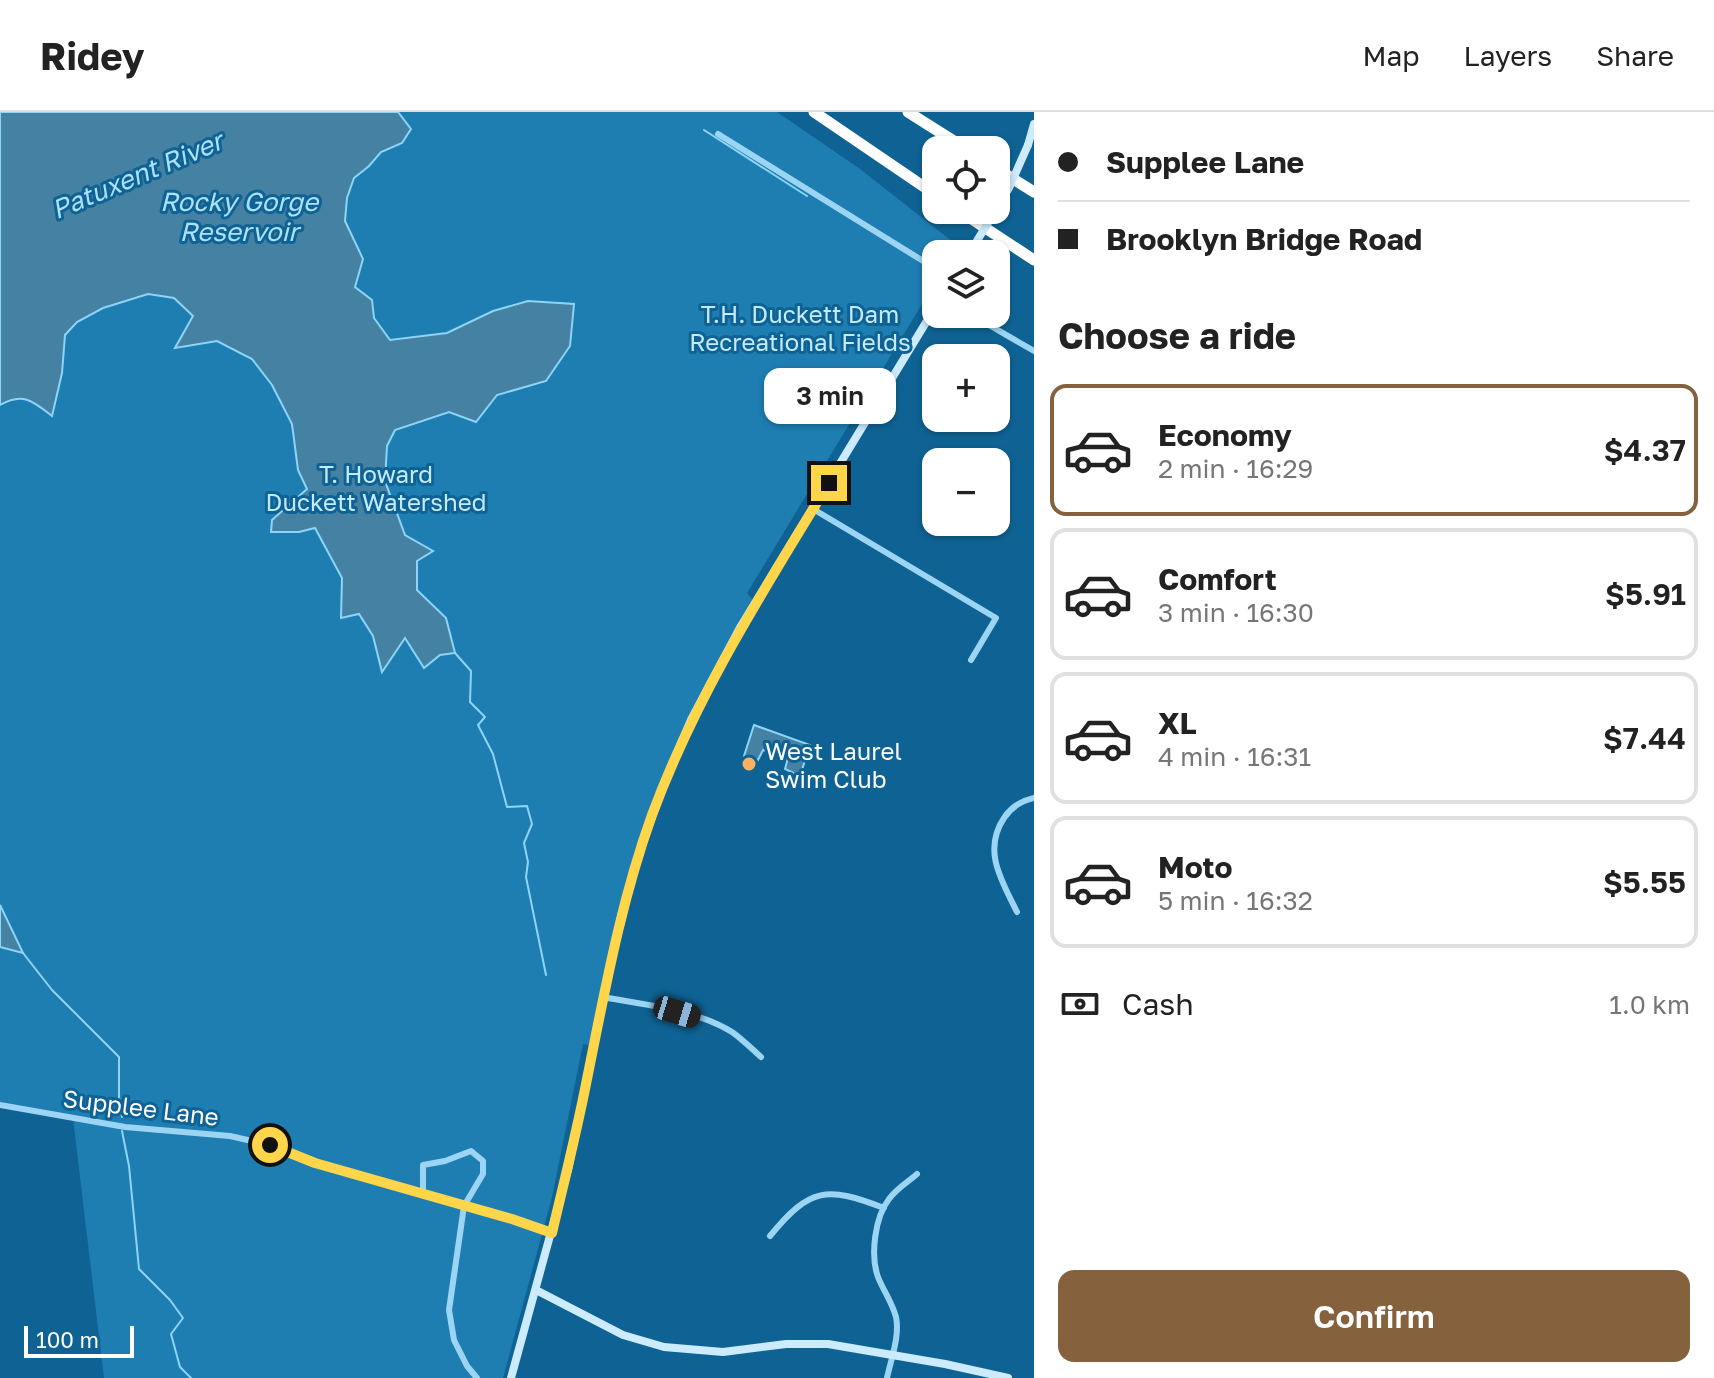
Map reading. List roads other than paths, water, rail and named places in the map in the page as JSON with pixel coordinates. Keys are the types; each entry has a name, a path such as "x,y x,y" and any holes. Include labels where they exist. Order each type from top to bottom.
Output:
{"highway":[{"path":"814,112 922,185"},
{"path":"908,112 946,136"},
{"path":"1010,177 1034,192"},
{"path":"979,224 1034,260"}],"street":[{"path":"977,240 1009,188 1034,124"},
{"path":"718,134 922,260"},
{"path":"511,1378 552,1233 629,886 675,758 722,662 923,328"},
{"path":"994,328 1034,351"},
{"path":"813,509 996,618 971,660"},
{"path":"1017,912 995,865 994,844 998,829 1009,811 1034,798"},
{"path":"603,997 709,1022 730,1032 761,1057"},
{"name":"Supplee Lane","path":"0,1105 125,1127 230,1136 270,1145 315,1163 552,1233"},
{"path":"423,1194 423,1165 471,1151 483,1161 484,1169 464,1206 449,1316 454,1340 477,1378"},
{"path":"887,1378 897,1328 896,1316 877,1276 874,1261 884,1208 890,1197 917,1174"},
{"path":"770,1236 794,1209 811,1198 827,1193 845,1194 884,1208"},
{"path":"536,1290 623,1335 664,1347 723,1352 786,1344 828,1344 1008,1378"}],"water":[{"name":"Rocky Gorge Reservoir","path":"0,112 398,112 411,129 402,143 381,152 354,178 347,198 345,221 363,259 355,287 372,300 374,318 390,340 447,333 493,311 528,301 574,304 570,346 546,381 497,395 476,422 449,412 395,430 387,446 385,481 405,535 433,551 417,561 417,590 446,618 455,653 440,655 424,668 405,638 382,672 373,636 359,614 341,618 342,578 315,528 299,532 271,532 272,520 307,489 298,470 292,424 272,385 252,359 217,341 175,348 193,316 174,298 148,294 103,308 77,322 65,335 62,373 52,416 28,400 15,399 0,405"},
{"path":"754,725 810,745 800,776 785,769 788,758 763,750 758,760 744,756"},
{"path":"0,905 23,953 0,947"}],"waterway":[{"path":"704,130 807,196"},
{"path":"455,653 471,671 470,702 485,717 478,725 493,754 507,807 527,806 532,824 524,843 528,862 526,877 546,975"},
{"path":"23,953 52,990 119,1057 122,1117"},
{"path":"122,1131 129,1166 139,1269 183,1318 171,1334 180,1367 191,1378"}],"place":[{"name":"West Laurel Swim Club","path":"749,764"}],"water label":[{"name":"Patuxent River","path":"137,175"}],"park label":[{"name":"T.H. Duckett Dam Recreational Fields","path":"800,327"},
{"name":"T. Howard Duckett Watershed","path":"376,487"}]}
